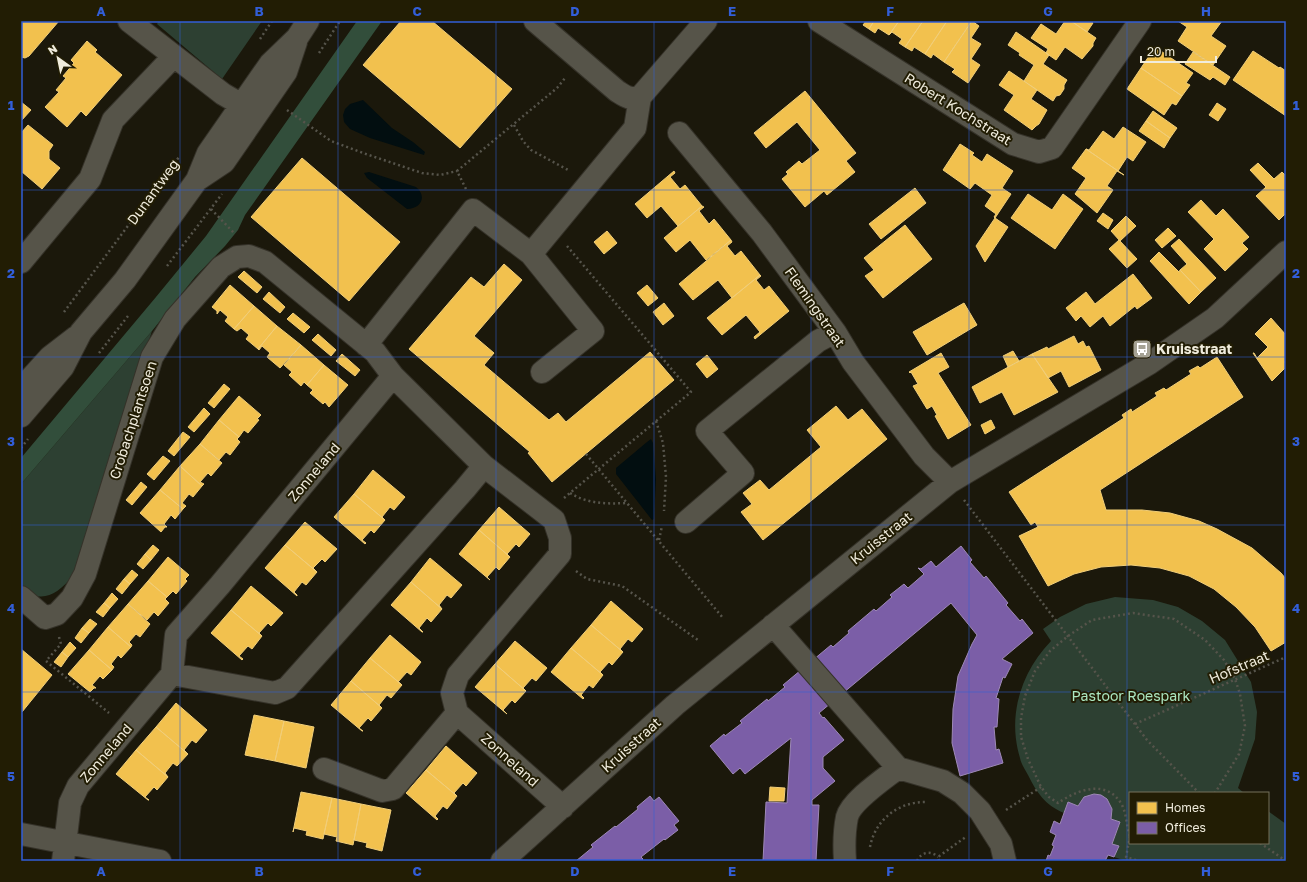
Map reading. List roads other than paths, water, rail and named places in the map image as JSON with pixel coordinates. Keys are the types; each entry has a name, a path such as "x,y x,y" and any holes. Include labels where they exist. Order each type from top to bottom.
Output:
{"street":[{"path":"535,21 617,90 633,99 640,97"},
{"path":"531,254 635,128 640,97 706,21"},
{"name":"Robert Kochstraat","path":"819,21 1013,144 1039,152 1052,148 1140,21"},
{"path":"135,23 223,94 250,109"},
{"name":"Dunantweg","path":"23,404 63,367 81,332 124,280 197,180 208,153 250,109 270,64 303,30"},
{"path":"21,262 90,179 113,120 174,56"},
{"name":"Flemingstraat","path":"679,133 762,233 836,332 853,362 919,450 950,482"},
{"path":"366,345 473,210 531,254 593,331 542,372"},
{"name":"Kruisstraat","path":"502,861 563,808 675,705 950,482 1150,363 1214,318 1286,252"},
{"name":"Crobachplantsoen","path":"21,597 45,618 57,614 72,598 85,574 152,357 175,320 221,266 237,257 249,256 265,262 375,352 393,376"},
{"path":"686,522 742,473 707,432 818,341 836,332"},
{"path":"324,769 382,791 393,789 457,713 452,693 458,675 560,554 560,538 554,520 484,466 393,376"},
{"name":"Zonneland","path":"65,852 70,803 78,786 172,674 176,635 220,585 393,376"},
{"path":"172,674 275,693 287,688 484,466"},
{"path":"773,625 898,768 943,780 962,793 980,811 1001,844 1005,861"},
{"name":"Zonneland","path":"457,713 563,808"},
{"path":"845,861 844,841 848,816 858,800 898,768"},
{"path":"21,834 65,852 160,861"}],"place":[{"name":"Kruisstraat","path":"1142,349"}],"park label":[{"name":"Pastoor Roespark","path":"1131,696"}]}
